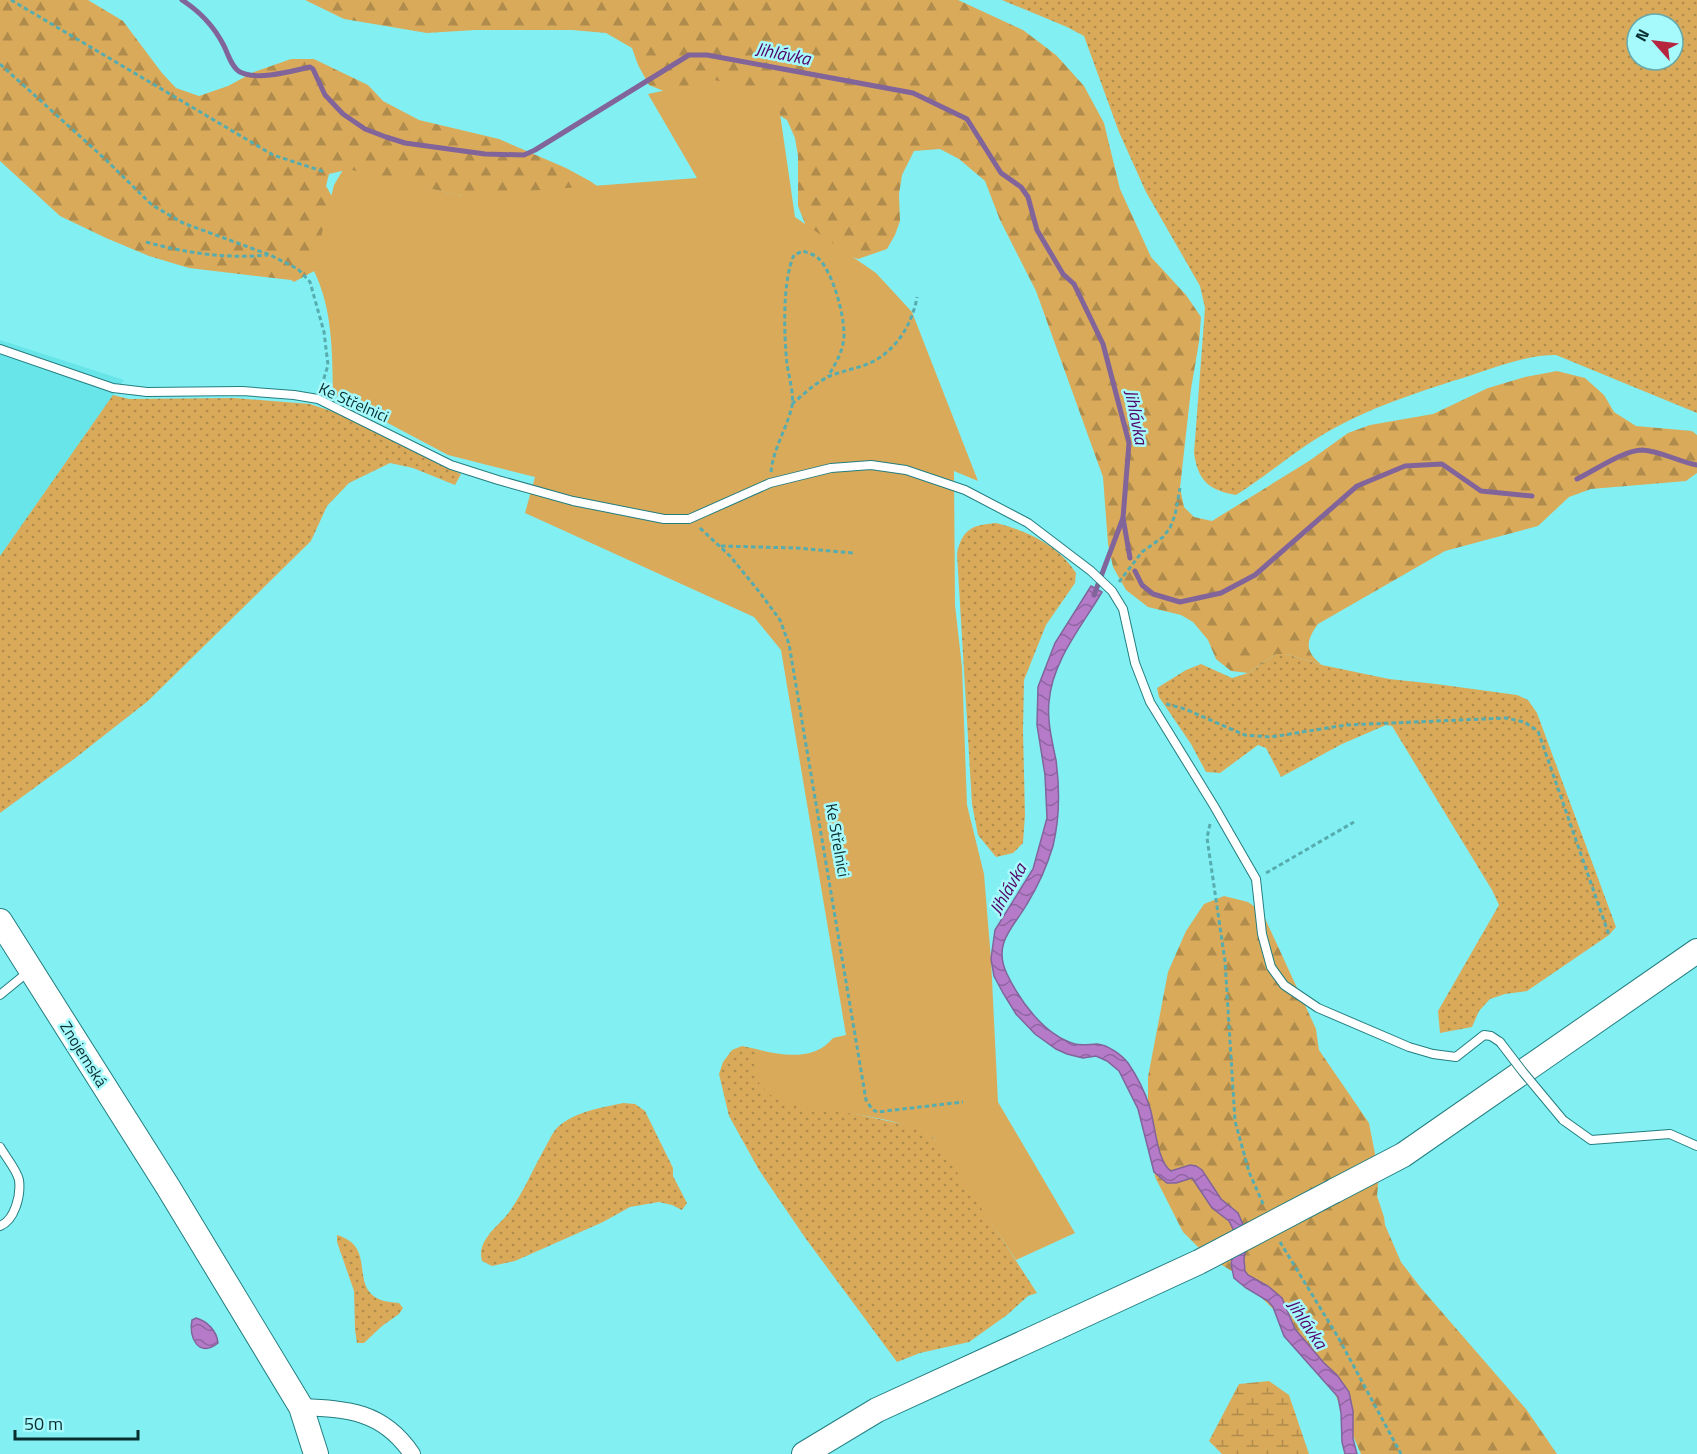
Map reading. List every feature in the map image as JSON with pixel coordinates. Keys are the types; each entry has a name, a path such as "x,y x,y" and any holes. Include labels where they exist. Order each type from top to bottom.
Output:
{"main road":[{"name":"Znojemská","path":"0,921 168,1187 301,1407 316,1454"},
{"path":"804,1454 877,1410 1199,1262 1403,1155 1697,951"}],"street":[{"path":"301,1407 342,1409 384,1424 400,1437 412,1454"}],"lane":[{"name":"Ke Střelnici","path":"0,349 113,388 147,392 294,394 318,399 451,465 573,501 664,519 689,519 770,483 831,468 871,465 906,470 974,494 1028,523 1091,571 1110,589"},
{"path":"1110,589 1123,609 1135,663 1150,702 1256,879 1262,934 1271,967 1284,985 1318,1008 1409,1047 1433,1054 1456,1057 1462,1055 1478,1038 1484,1035 1491,1036 1500,1042 1563,1120 1591,1140 1670,1134 1697,1146"},
{"path":"0,995 31,970"},
{"path":"0,1147 19,1179 17,1205 5,1224 0,1226"}],"path":[{"path":"11,0 273,155 325,172"},
{"path":"0,64 104,158 152,205 183,223 270,255 298,269 310,282 324,332 328,365 318,399"},
{"path":"146,242 195,253 243,257 270,255"},
{"path":"770,483 772,461 792,404 785,318 789,267 794,255 803,251 819,258 831,279 842,318 844,335 840,358 828,376 792,404"},
{"path":"828,376 873,362 885,353 906,328 914,313 917,297"},
{"path":"1110,589 1142,552 1163,537 1170,528 1180,488"},
{"name":"Ke Střelnici","path":"689,519 730,556 780,620 789,644 866,1100 877,1112 963,1102"},
{"path":"719,546 797,548 853,554"},
{"path":"1150,702 1185,709 1245,735 1271,737 1346,725 1506,718 1524,722 1538,731 1609,935"},
{"path":"1214,806 1207,838 1225,961 1235,1121 1249,1172 1268,1214"},
{"path":"1256,879 1354,822"},
{"path":"1277,1236 1338,1337 1401,1454"}],"shaded area":[{"path":"0,340 124,380 0,556"}],"green space":[{"path":"0,0 88,0 123,21 176,88 199,96 291,59 314,59 368,85 383,101 419,120 499,139 566,168 610,195 538,213 346,170 329,174 326,186 339,209 316,270 294,282 189,268 149,256 60,216 0,161"},
{"path":"305,0 958,0 1023,30 1056,55 1084,86 1104,123 1120,189 1151,257 1186,295 1201,317 1180,488 1184,507 1194,517 1212,521 1309,461 1348,433 1370,425 1433,414 1488,388 1525,377 1557,371 1585,378 1604,395 1614,412 1636,426 1692,431 1697,435 1697,473 1686,481 1591,489 1569,497 1538,526 1445,551 1318,624 1311,636 1309,646 1312,655 1322,665 1286,654 1276,654 1248,673 1231,671 1216,659 1208,640 1193,622 1181,615 1148,607 1126,590 1113,567 1108,544 1103,477 1036,291 1000,220 985,181 959,159 940,149 914,151 902,175 899,194 900,221 895,235 887,249 858,259 831,249 810,236 798,206 798,156 795,138 787,120 771,110 666,92 649,85 632,48 606,33 572,30 475,30 427,33 344,19"},
{"path":"1002,0 1697,0 1697,413 1556,355 1534,357 1432,388 1355,417 1309,444 1236,495 1212,487 1206,483 1198,471 1194,453 1205,308 1200,286 1146,192 1119,132 1084,36"},
{"path":"714,80 777,93 795,217 876,273 912,312 978,481 954,471 955,605 962,667 967,805 984,874 998,1102 1075,1233 1016,1260 934,1138 905,1125 885,1120 788,1104 766,1091 755,1076 756,1049 797,1055 817,1050 833,1038 846,1035 781,650 754,617 525,513 535,477 448,455 333,394 332,346 328,315 320,284 313,269 334,185 344,168 462,196 697,178 648,94"},
{"path":"113,395 129,399 234,398 310,404 337,413 461,474 455,485 413,468 390,463 349,483 327,506 311,541 148,701 0,813 0,556"},
{"path":"996,523 1041,540 1060,554 1076,573 1075,583 1046,625 1024,680 1025,815 1023,843 1013,853 996,857 978,835 972,804 957,554 962,539 969,530 980,525"},
{"path":"1276,654 1286,654 1322,665 1389,679 1517,695 1528,700 1537,713 1616,927 1609,935 1527,991 1490,999 1479,1011 1472,1027 1440,1033 1438,1011 1499,905 1392,726 1386,725 1342,744 1281,777 1266,748 1258,745 1220,773 1206,772 1191,744 1159,697 1157,688 1186,670 1201,664 1232,678 1248,673"},
{"path":"1224,896 1248,902 1262,912 1316,1029 1319,1050 1369,1123 1379,1174 1377,1196 1385,1225 1401,1262 1526,1409 1557,1454 1361,1454 1329,1380 1303,1339 1240,1276 1207,1256 1183,1232 1155,1177 1148,1124 1148,1077 1168,972 1186,931 1204,904"},
{"path":"742,1046 756,1049 757,1057 851,1113 916,1127 934,1138 1037,1293 1028,1296 1007,1315 969,1342 920,1353 897,1362 806,1239 759,1170 729,1116 719,1074 723,1062 732,1050"},
{"path":"623,1103 635,1104 645,1111 687,1203 682,1210 659,1202 630,1207 603,1222 515,1261 492,1266 482,1261 482,1246 485,1240 510,1211 557,1128 581,1113"},
{"path":"337,1235 357,1248 363,1277 371,1294 383,1301 399,1303 403,1308 364,1343 357,1343 354,1291 337,1242"},
{"path":"1269,1381 1289,1395 1309,1454 1222,1454 1209,1441 1239,1384"}],"water":[{"path":"1091,586 1102,592 1062,658 1051,687 1049,724 1059,793 1053,846 1035,890 1006,936 1002,953 1003,963 1012,984 1026,1006 1053,1033 1075,1044 1106,1046 1125,1060 1135,1073 1146,1096 1166,1166 1171,1171 1190,1165 1196,1166 1202,1170 1221,1199 1238,1213 1248,1236 1244,1259 1245,1271 1282,1298 1295,1329 1337,1375 1349,1392 1353,1411 1353,1439 1357,1454 1345,1454 1338,1397 1284,1336 1273,1307 1268,1301 1234,1278 1231,1264 1235,1243 1229,1221 1212,1208 1192,1178 1167,1183 1154,1172 1138,1109 1119,1071 1107,1061 1096,1056 1083,1058 1067,1054 1035,1034 1016,1014 994,976 991,959 995,930 1033,869 1047,818 1045,775 1037,725 1038,687 1055,643"},
{"path":"196,1318 211,1327 218,1343 205,1349 196,1344 191,1327 192,1320"}],"waterway":[{"name":"Jihlávka","path":"182,0 211,26 232,63 240,72 256,76 285,73 310,67 325,95 343,114 365,129 405,143 485,154 524,155 689,55 707,55 913,93 967,119 1001,173 1021,187 1028,197 1037,230 1063,274 1074,284 1103,344 1129,443 1123,518 1094,595"},
{"path":"1577,479 1618,457 1642,450 1697,465"},
{"path":"1135,571 1142,585 1153,594 1180,602 1221,593 1255,575 1357,486 1405,466 1442,464 1481,491 1532,496"},
{"path":"1123,518 1130,558"}]}
